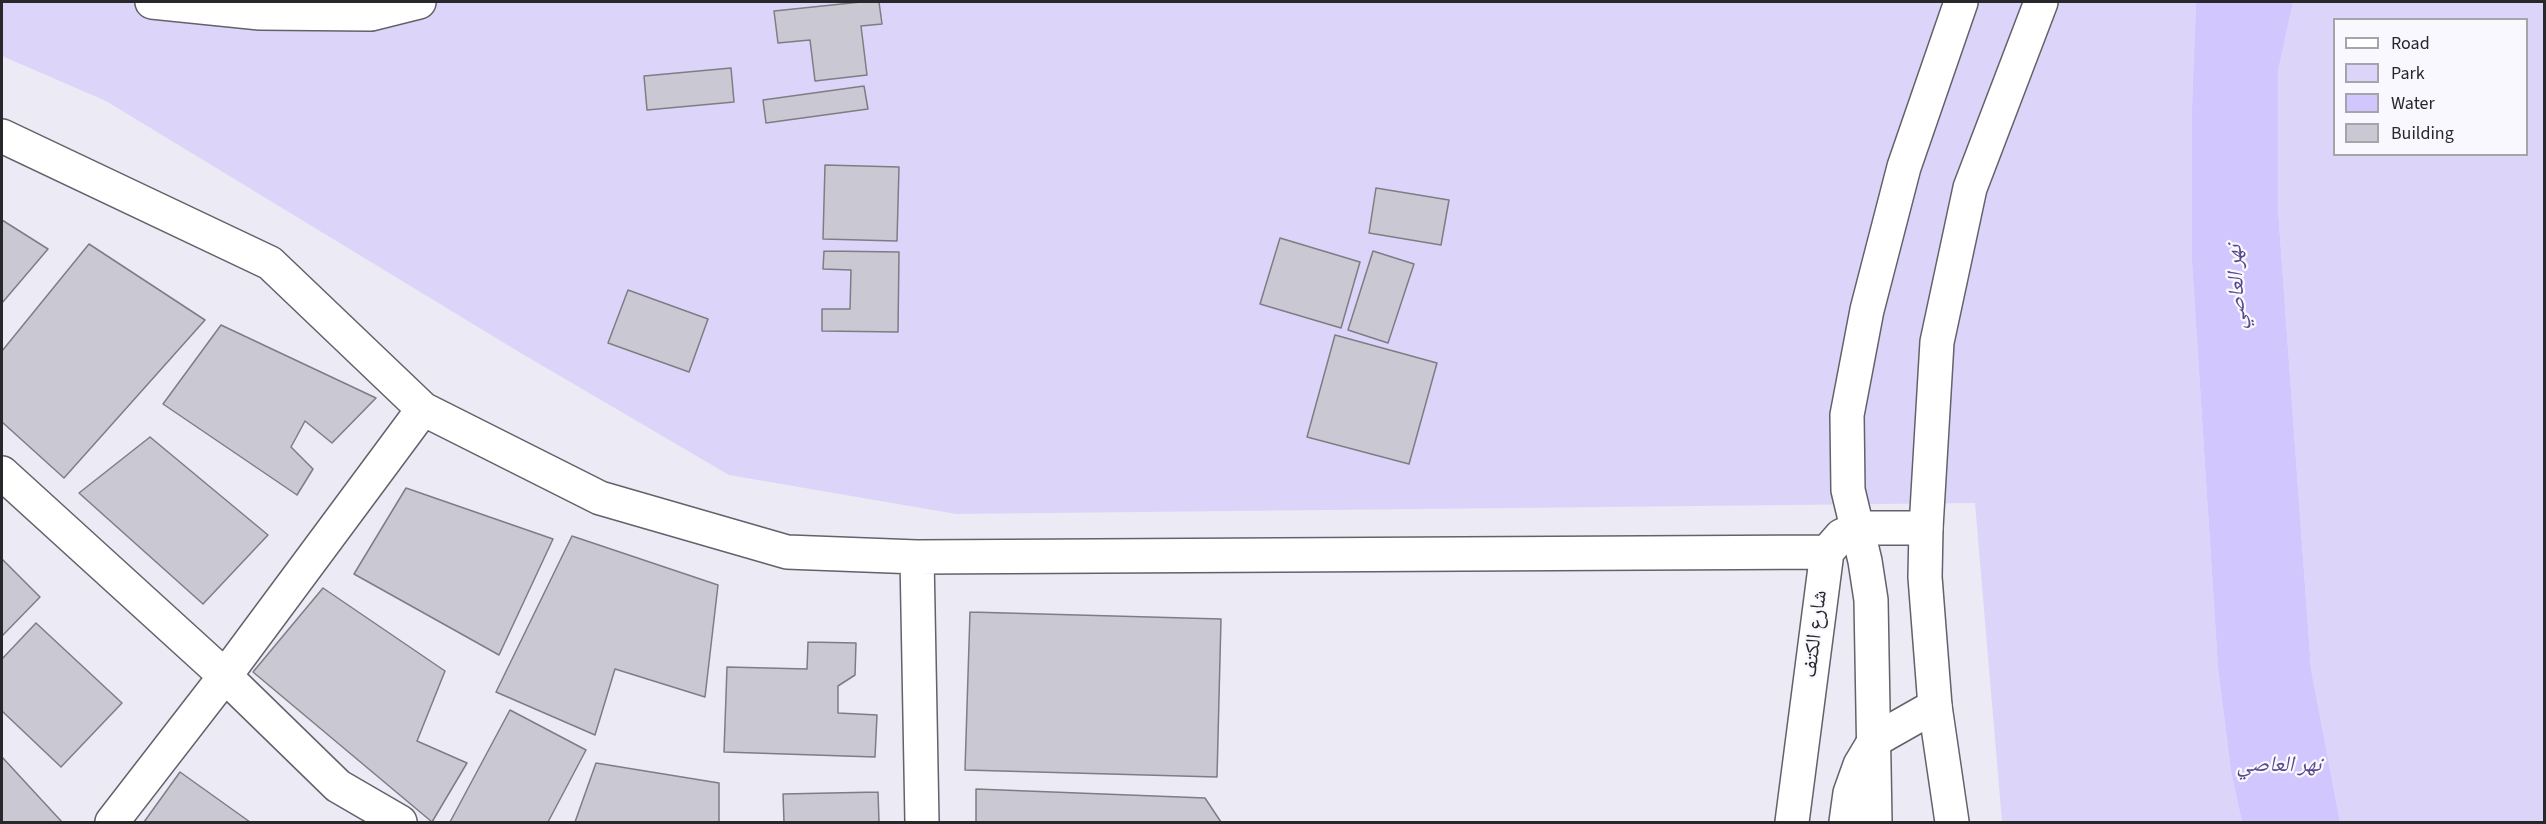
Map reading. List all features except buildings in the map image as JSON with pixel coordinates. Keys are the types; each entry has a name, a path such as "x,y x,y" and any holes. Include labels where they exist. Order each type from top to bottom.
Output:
{"street":[{"path":"152,2 260,13 371,14 419,2"},
{"path":"1875,822 1871,600 1858,528 1848,490 1846,415 1867,310 1904,167 1961,2"},
{"path":"1952,822 1935,706 1926,577 1926,528 1937,342 1970,188 2041,2"},
{"path":"2,136 270,263 423,409 600,498 787,552 917,556 1827,552 1841,536 1858,528 1926,528"},
{"path":"112,822 225,676 423,409"},
{"path":"2,473 225,676 338,786 400,822"},
{"name":"شارع الكتف","path":"1792,822 1827,552"},
{"path":"917,556 922,822"},
{"path":"1846,822 1850,793 1860,765 1875,740 1935,706"}],"green space":[{"path":"2,2 2196,2 2192,107 2192,262 2218,668 2231,771 2242,822 2002,822 1975,503 956,514 729,475 519,352 106,101 2,56"},
{"path":"2293,2 2544,2 2544,822 2340,822 2311,669 2278,209 2278,71"}],"water":[{"name":"نهر العاصي","path":"2196,2 2293,2 2278,71 2278,209 2311,669 2340,822 2242,822 2231,771 2218,668 2192,262 2192,107"}]}
